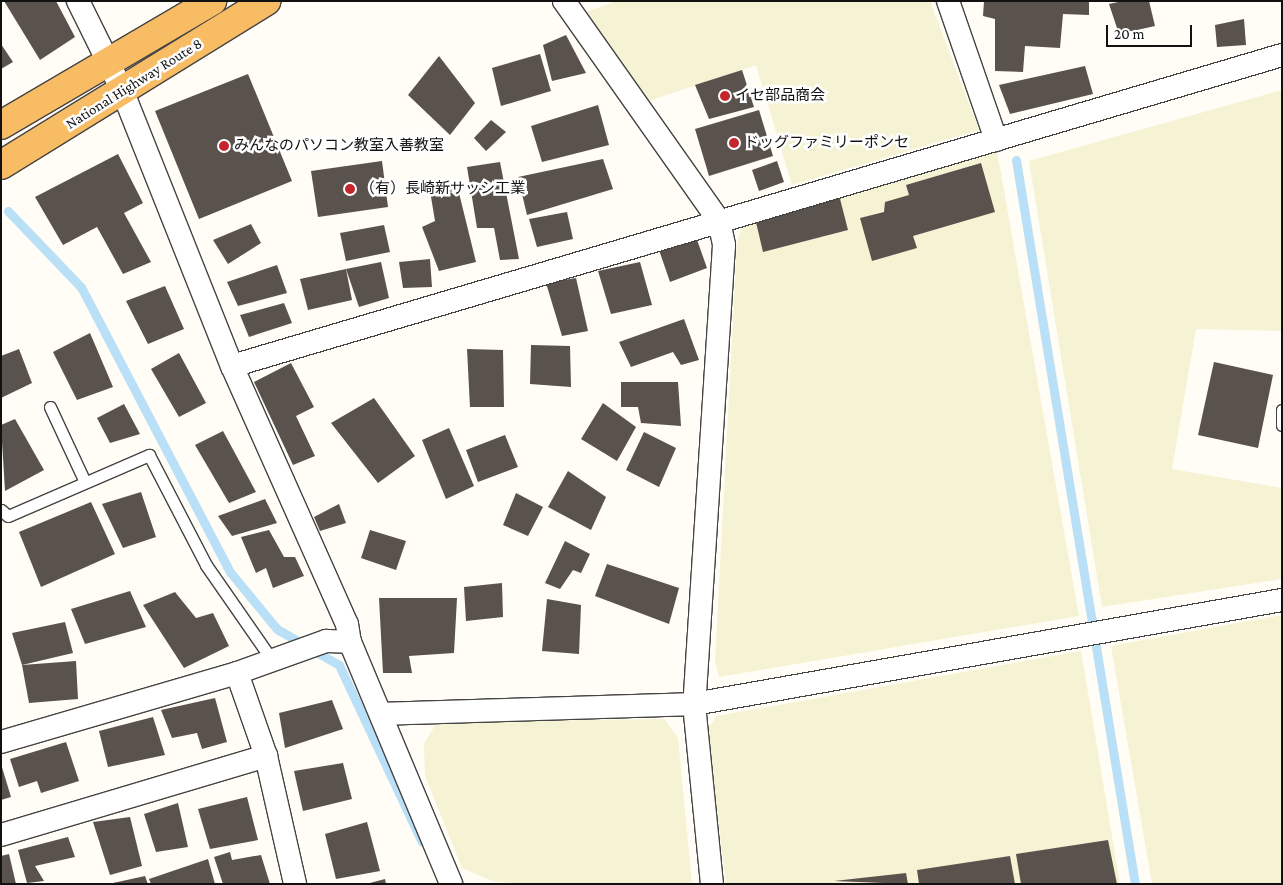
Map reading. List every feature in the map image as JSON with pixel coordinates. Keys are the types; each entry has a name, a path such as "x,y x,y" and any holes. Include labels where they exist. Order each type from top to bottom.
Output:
{"highway":[{"name":"National Highway Route 8","path":"1,125 110,65 212,1"},
{"name":"National Highway Route 8","path":"1,165 267,1"}],"street":[{"path":"78,1 122,90 232,366 347,624 350,642 382,714 451,884"},
{"path":"564,1 719,221 724,245 694,704 712,884"},
{"path":"948,1 996,140"},
{"path":"232,366 1282,55"},
{"path":"382,714 694,704 1282,600"},
{"path":"1,742 237,673 326,641 350,642"},
{"path":"237,673 266,756 295,884"},
{"path":"1,835 266,756"}],"lane":[{"path":"50,407 85,482"},
{"path":"1282,410 1282,426"},
{"path":"1,510 8,516 149,455 206,566 272,660"}],"shaded area":[{"path":"617,1 930,1 979,130 792,185 756,65 649,101 586,12"},
{"path":"1282,90 1282,331 1196,329 1172,469 1282,488 1282,579 1102,607 1029,161"},
{"path":"997,151 1079,616 719,677 715,661 737,243 742,227"},
{"path":"1282,615 1282,884 1152,884 1111,646"},
{"path":"1081,651 1120,884 726,884 707,729 717,716"},
{"path":"664,719 678,738 692,884 518,884 492,881 462,868 425,776 424,744 437,722"}],"building":[{"path":"4,1 56,1 75,37 40,60"},
{"path":"984,1 1089,1 1089,15 1063,14 1060,48 1025,46 1023,72 995,71 995,19 983,16"},
{"path":"1123,1 1149,1 1155,26 1119,34 1109,4"},
{"path":"1244,19 1246,45 1217,47 1215,25"},
{"path":"566,35 586,73 552,81 543,45"},
{"path":"1,44 13,62 1,69"},
{"path":"540,54 551,91 501,106 492,68"},
{"path":"439,56 475,103 450,135 408,95"},
{"path":"1085,66 1093,94 1010,114 999,85"},
{"name":"イセ部品商会","path":"742,70 754,107 709,119 695,85"},
{"name":"みんなのパソコン教室入善教室","path":"248,74 292,181 199,219 155,111"},
{"path":"598,105 609,145 542,162 531,126"},
{"name":"ドッグファミリーポンセ","path":"759,110 773,156 709,176 695,129"},
{"path":"491,120 506,132 486,151 474,138"},
{"path":"118,154 143,203 124,213 151,262 123,274 97,227 63,245 35,197"},
{"path":"603,159 613,189 527,215 518,177"},
{"name":"（有）長崎新サッシ工業","path":"382,161 388,207 318,217 311,171"},
{"path":"777,161 784,182 759,191 752,170"},
{"path":"500,162 519,259 500,260 494,228 477,228 467,167"},
{"path":"981,163 995,212 913,236 917,248 872,261 860,218 884,212 885,202 909,195 906,185"},
{"path":"458,189 476,262 439,271 422,227 435,221 430,191"},
{"path":"839,195 848,230 763,252 755,218"},
{"path":"567,212 573,239 537,247 529,219"},
{"path":"251,224 261,243 228,264 213,240"},
{"path":"384,225 390,252 346,261 340,233"},
{"path":"696,237 707,268 670,282 659,250"},
{"path":"430,259 432,287 403,288 399,262"},
{"path":"381,262 389,298 359,307 346,269"},
{"path":"640,262 652,305 611,314 598,271"},
{"path":"277,265 287,293 238,306 227,282"},
{"path":"346,269 352,300 308,310 300,279"},
{"path":"576,278 588,331 562,336 546,283"},
{"path":"165,286 184,329 148,344 126,301"},
{"path":"284,303 292,323 249,337 240,315"},
{"path":"684,319 699,360 681,365 673,352 631,367 619,342"},
{"path":"90,333 113,387 77,400 53,352"},
{"path":"531,345 570,346 571,387 530,384"},
{"path":"19,349 32,383 1,398 1,356"},
{"path":"467,349 503,350 504,407 470,407"},
{"path":"179,353 206,403 179,417 151,369"},
{"path":"1214,362 1273,375 1258,448 1198,435"},
{"path":"291,363 314,407 296,416 315,456 293,465 254,382"},
{"path":"621,382 678,382 681,426 641,423 638,407 621,407"},
{"path":"374,398 415,456 378,483 331,423"},
{"path":"603,403 636,427 617,461 581,439"},
{"path":"124,404 140,434 110,443 97,418"},
{"path":"15,419 44,470 5,491 1,425"},
{"path":"449,428 474,486 446,499 422,440"},
{"path":"223,431 256,492 229,503 195,445"},
{"path":"644,432 676,448 659,487 626,470"},
{"path":"505,435 518,467 478,482 466,450"},
{"path":"568,471 606,497 591,530 548,507"},
{"path":"141,492 156,537 123,548 102,504"},
{"path":"516,493 543,507 528,536 503,525"},
{"path":"265,499 277,523 232,536 218,516"},
{"path":"91,502 115,554 41,587 19,532"},
{"path":"339,504 346,523 320,531 314,517"},
{"path":"269,530 284,557 295,557 304,576 273,588 266,568 256,573 241,537"},
{"path":"370,530 406,541 396,570 361,558"},
{"path":"565,541 590,554 581,573 573,570 560,589 545,583"},
{"path":"607,564 679,588 669,624 595,596"},
{"path":"502,583 503,617 466,621 464,587"},
{"path":"130,591 146,627 85,644 71,609"},
{"path":"175,592 196,618 213,613 229,646 184,668 143,605"},
{"path":"379,598 457,598 454,653 409,656 412,673 383,673"},
{"path":"547,599 581,605 579,654 542,651"},
{"path":"65,622 73,653 22,665 12,633"},
{"path":"76,661 78,699 29,703 22,665"},
{"path":"215,698 227,742 202,749 197,733 172,738 161,710"},
{"path":"332,700 343,729 285,748 279,713"},
{"path":"153,717 165,755 108,767 99,731"},
{"path":"66,742 79,781 41,793 37,781 19,787 10,759"},
{"path":"343,763 352,799 303,811 294,771"},
{"path":"1,764 11,797 1,800"},
{"path":"247,797 258,840 210,849 198,809"},
{"path":"178,803 188,847 156,852 144,814"},
{"path":"130,817 142,866 110,875 93,822"},
{"path":"367,822 380,871 336,879 325,834"},
{"path":"68,837 75,857 35,866 44,881 27,883 18,850"},
{"path":"1108,840 1117,884 1021,884 1016,854"},
{"path":"230,852 232,860 261,855 270,884 223,884 214,857"},
{"path":"9,854 16,884 1,884 1,856"},
{"path":"1010,856 1015,884 919,884 917,870"},
{"path":"208,859 215,884 151,884 149,879"},
{"path":"906,873 908,884 834,881"},
{"path":"145,876 148,884 113,884 113,883"},
{"path":"385,879 386,884 370,884 370,883"}],"waterway":[{"path":"1016,160 1135,884"},
{"path":"8,211 81,287 230,572 277,629 339,665 422,842"}],"place":[{"name":"イセ部品商会","path":"725,96"},
{"name":"ドッグファミリーポンセ","path":"734,143"},
{"name":"みんなのパソコン教室入善教室","path":"224,146"},
{"name":"（有）長崎新サッシ工業","path":"350,189"}]}
